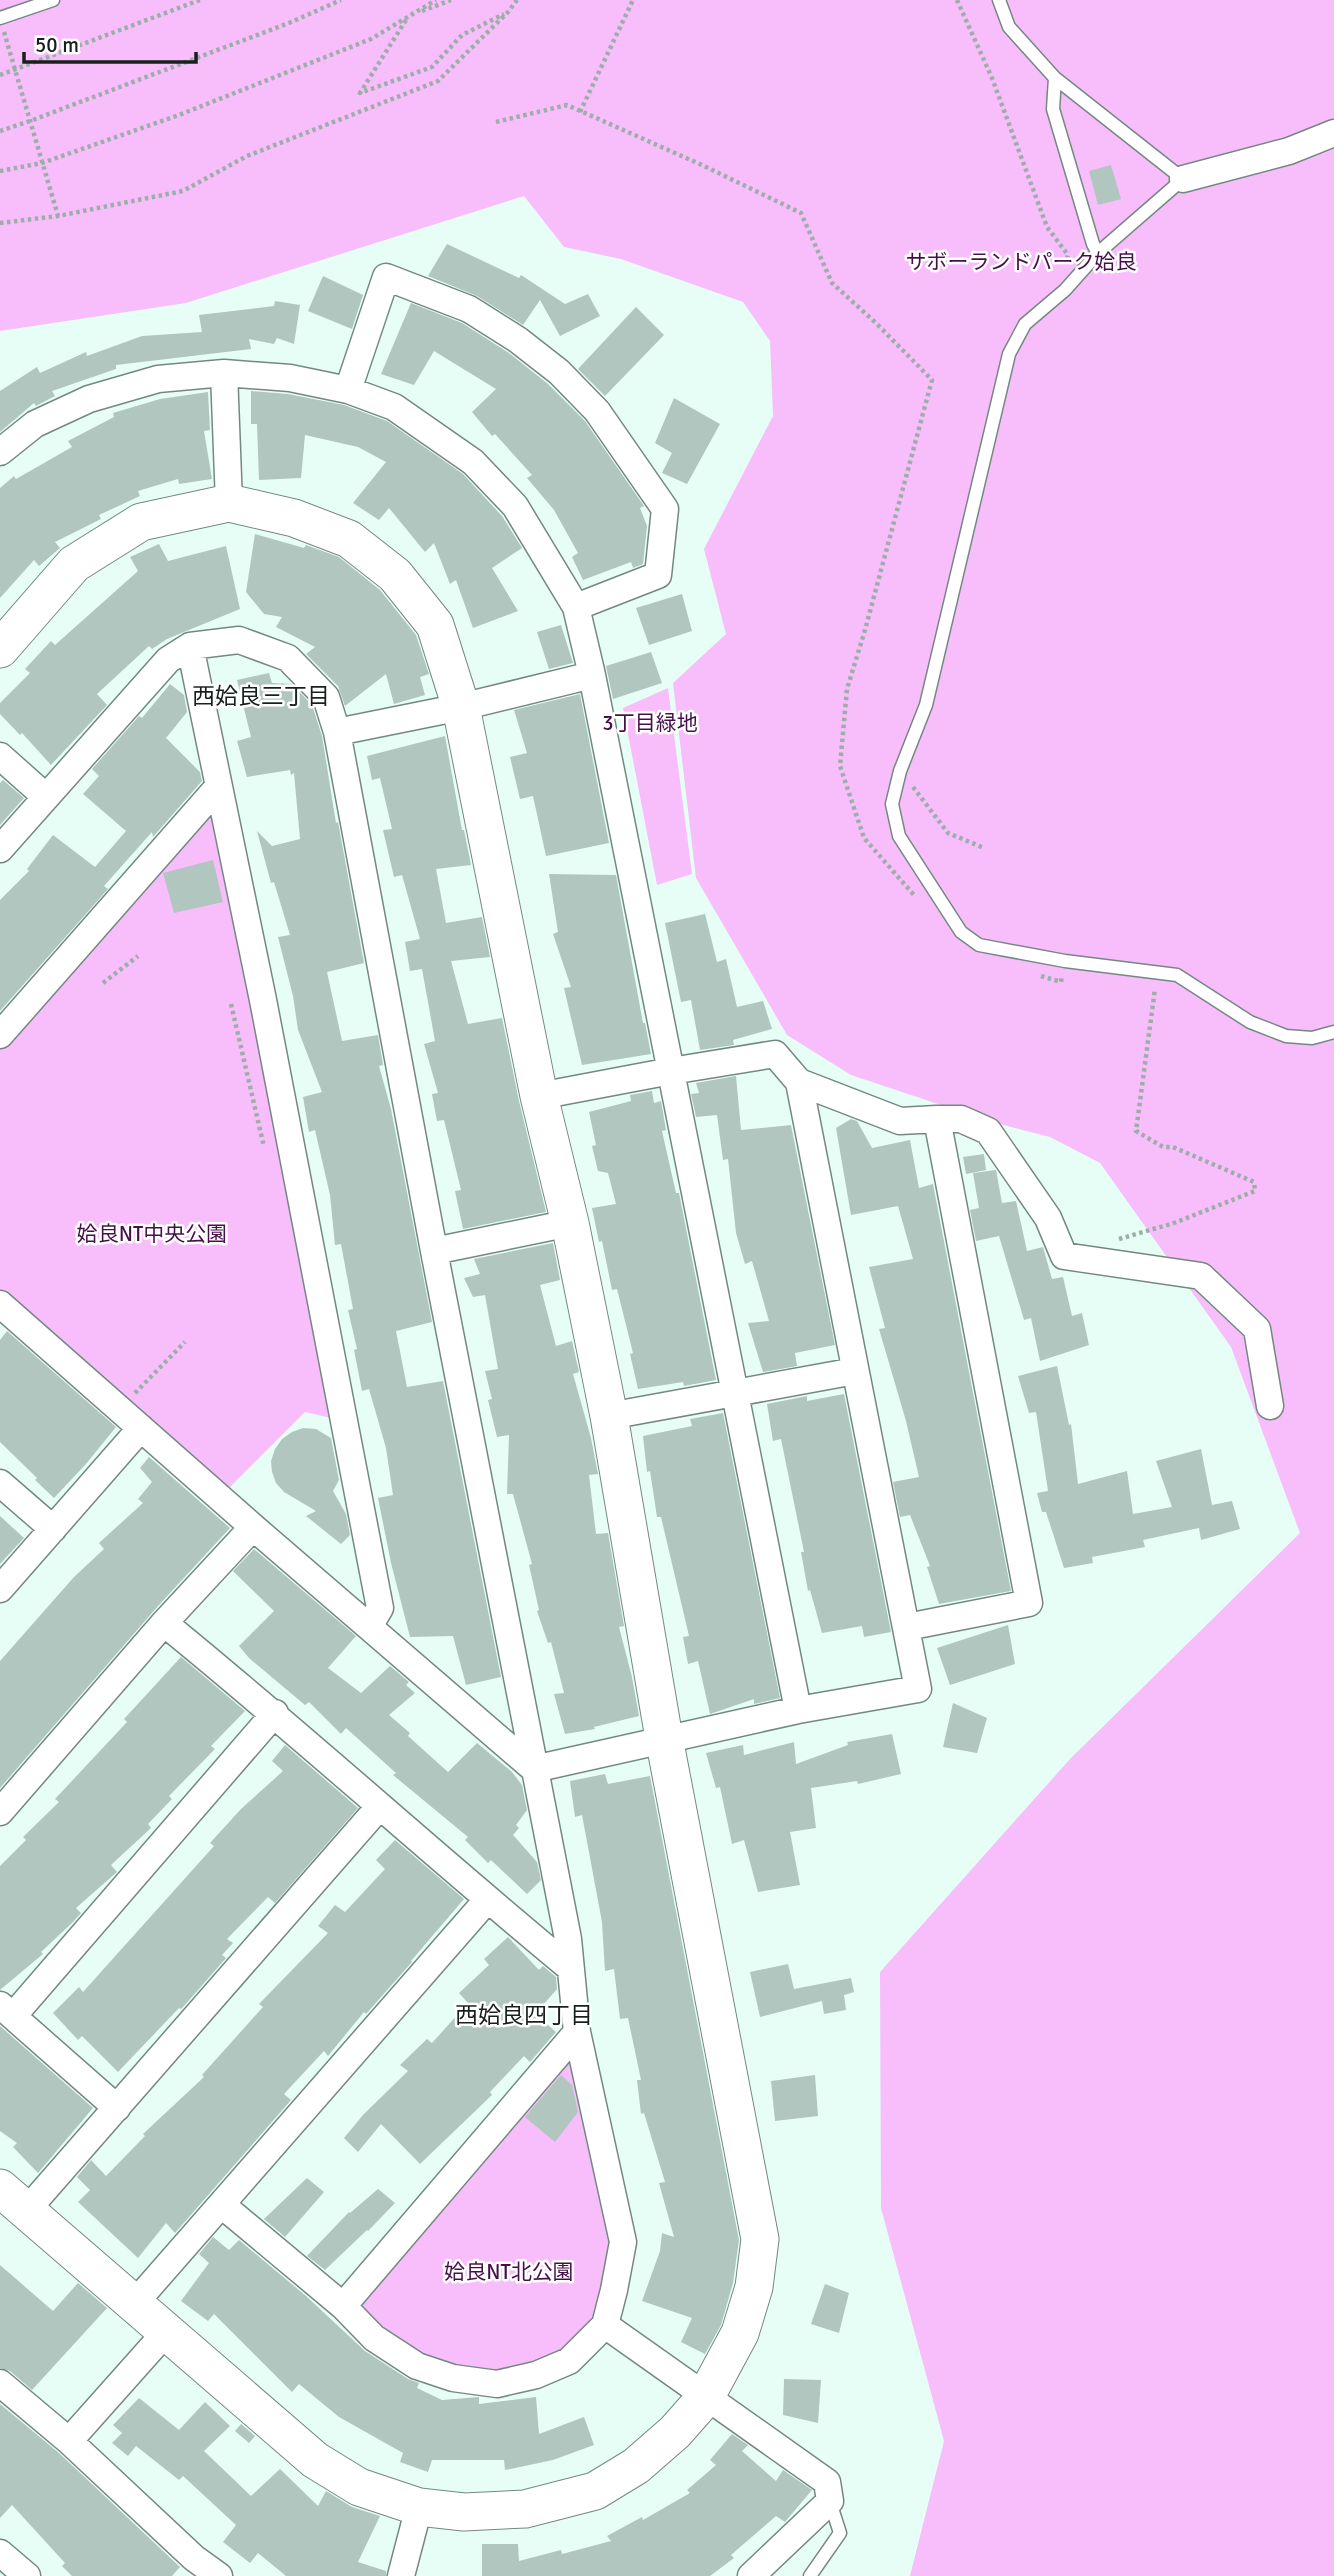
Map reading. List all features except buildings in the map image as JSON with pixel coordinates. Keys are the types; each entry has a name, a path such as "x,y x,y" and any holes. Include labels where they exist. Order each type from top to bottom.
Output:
{"street":[{"path":"1183,179 1289,151 1334,133"},
{"path":"348,390 386,277 469,309 518,340 559,372 597,411 665,509 658,575 576,607"},
{"path":"224,373 229,503"},
{"path":"0,452 35,424 89,399 158,379 224,373 290,378 348,390 394,407 473,463 515,506 576,607 592,675 798,1710"},
{"path":"0,649 74,564 141,522 229,503 294,518 349,539 395,575 435,625 461,707 539,1096 570,1223 609,1416 664,1738 760,2239 754,2287 740,2333 705,2398 676,2432 636,2466 595,2491 525,2509 464,2512 419,2507 359,2487 315,2460 13,2200 117,2108 380,1806"},
{"path":"0,849 168,660 190,646 239,640 288,657 326,697 337,732 434,1251 568,1939 577,2032 623,2242 605,2325 569,2361 536,2375 497,2384 453,2378 416,2366 374,2338 342,2306 222,2204"},
{"path":"190,646 265,1013 380,1608 369,1625"},
{"path":"337,732 461,707 592,675"},
{"path":"0,756 46,797"},
{"path":"0,1035 218,787"},
{"path":"539,1096 775,1054 799,1082 900,1121 961,1118 988,1131 1048,1218 1064,1256 1201,1276 1257,1329 1270,1406"},
{"path":"534,1769 798,1710 918,1689 799,1082"},
{"path":"907,1627 1029,1603 937,1119"},
{"path":"434,1251 570,1223"},
{"path":"0,1304 534,1769"},
{"path":"609,1416 855,1371"},
{"path":"0,1589 141,1427"},
{"path":"0,1483 53,1528"},
{"path":"0,1812 164,1623 253,1527"},
{"path":"164,1623 275,1713 570,1968"},
{"path":"117,2108 6,2010 275,1713"},
{"path":"134,2304 488,1899"},
{"path":"342,2306 577,2032"},
{"path":"605,2325 827,2482 830,2501 751,2576"},
{"path":"69,2441 166,2332"},
{"path":"0,2383 69,2441 187,2567 219,2576"},
{"path":"401,2576 419,2507"},
{"path":"0,2553 27,2576"}],"lane":[{"path":"0,19 53,0"},
{"path":"999,0 1009,27 1055,78 1183,179 1098,253 1065,290 1025,324 1009,354 926,705 900,771 892,804 899,836 961,932 979,945 1065,961 1177,975 1250,1021 1286,1035 1312,1038 1334,1032"},
{"path":"1055,78 1053,109 1098,253"},
{"path":"810,2576 841,2533 830,2501"}],"path":[{"path":"0,75 200,0"},
{"path":"0,131 289,23 341,0"},
{"path":"0,171 43,163 179,115 371,39 436,0"},
{"path":"451,0 408,17 360,93 432,67 462,35 508,12"},
{"path":"0,223 58,216 183,191 247,156 438,81 517,0"},
{"path":"580,111 632,0"},
{"path":"957,0 992,78 1047,227 1068,255 1062,279 1065,290"},
{"path":"0,19 58,216"},
{"path":"496,122 567,106 702,165 801,213 832,283 932,380 869,617 847,688 840,766 864,838 919,900"},
{"path":"900,771 948,833 984,848"},
{"path":"103,983 138,956"},
{"path":"1037,975 1060,982 1065,961"},
{"path":"1113,1241 1174,1223 1255,1191 1254,1182 1173,1147 1163,1147 1136,1131 1158,971"},
{"path":"231,1004 265,1153"},
{"path":"119,1408 185,1342"}],"green space":[{"name":"サボーランドパーク姶良","path":"0,0 1334,0 1334,2576 910,2576 944,2441 881,2208 880,1972 1070,1759 1300,1533 1231,1347 1100,1163 1050,1137 992,1122 851,1075 787,1035 696,878 673,683 726,634 704,549 773,416 770,341 743,302 621,259 564,247 524,196 186,303 0,331"},
{"name":"3丁目緑地","path":"668,688 692,874 657,885 623,708"},
{"name":"姶良NT中央公園","path":"214,802 344,1421 305,1412 220,1497 0,1304 0,1039"},
{"name":"姶良NT北公園","path":"577,2032 623,2242 614,2290 569,2361 453,2378 343,2306"}],"district":[{"name":"西姶良三丁目","path":"261,696"},
{"name":"西姶良四丁目","path":"524,2015"}]}
